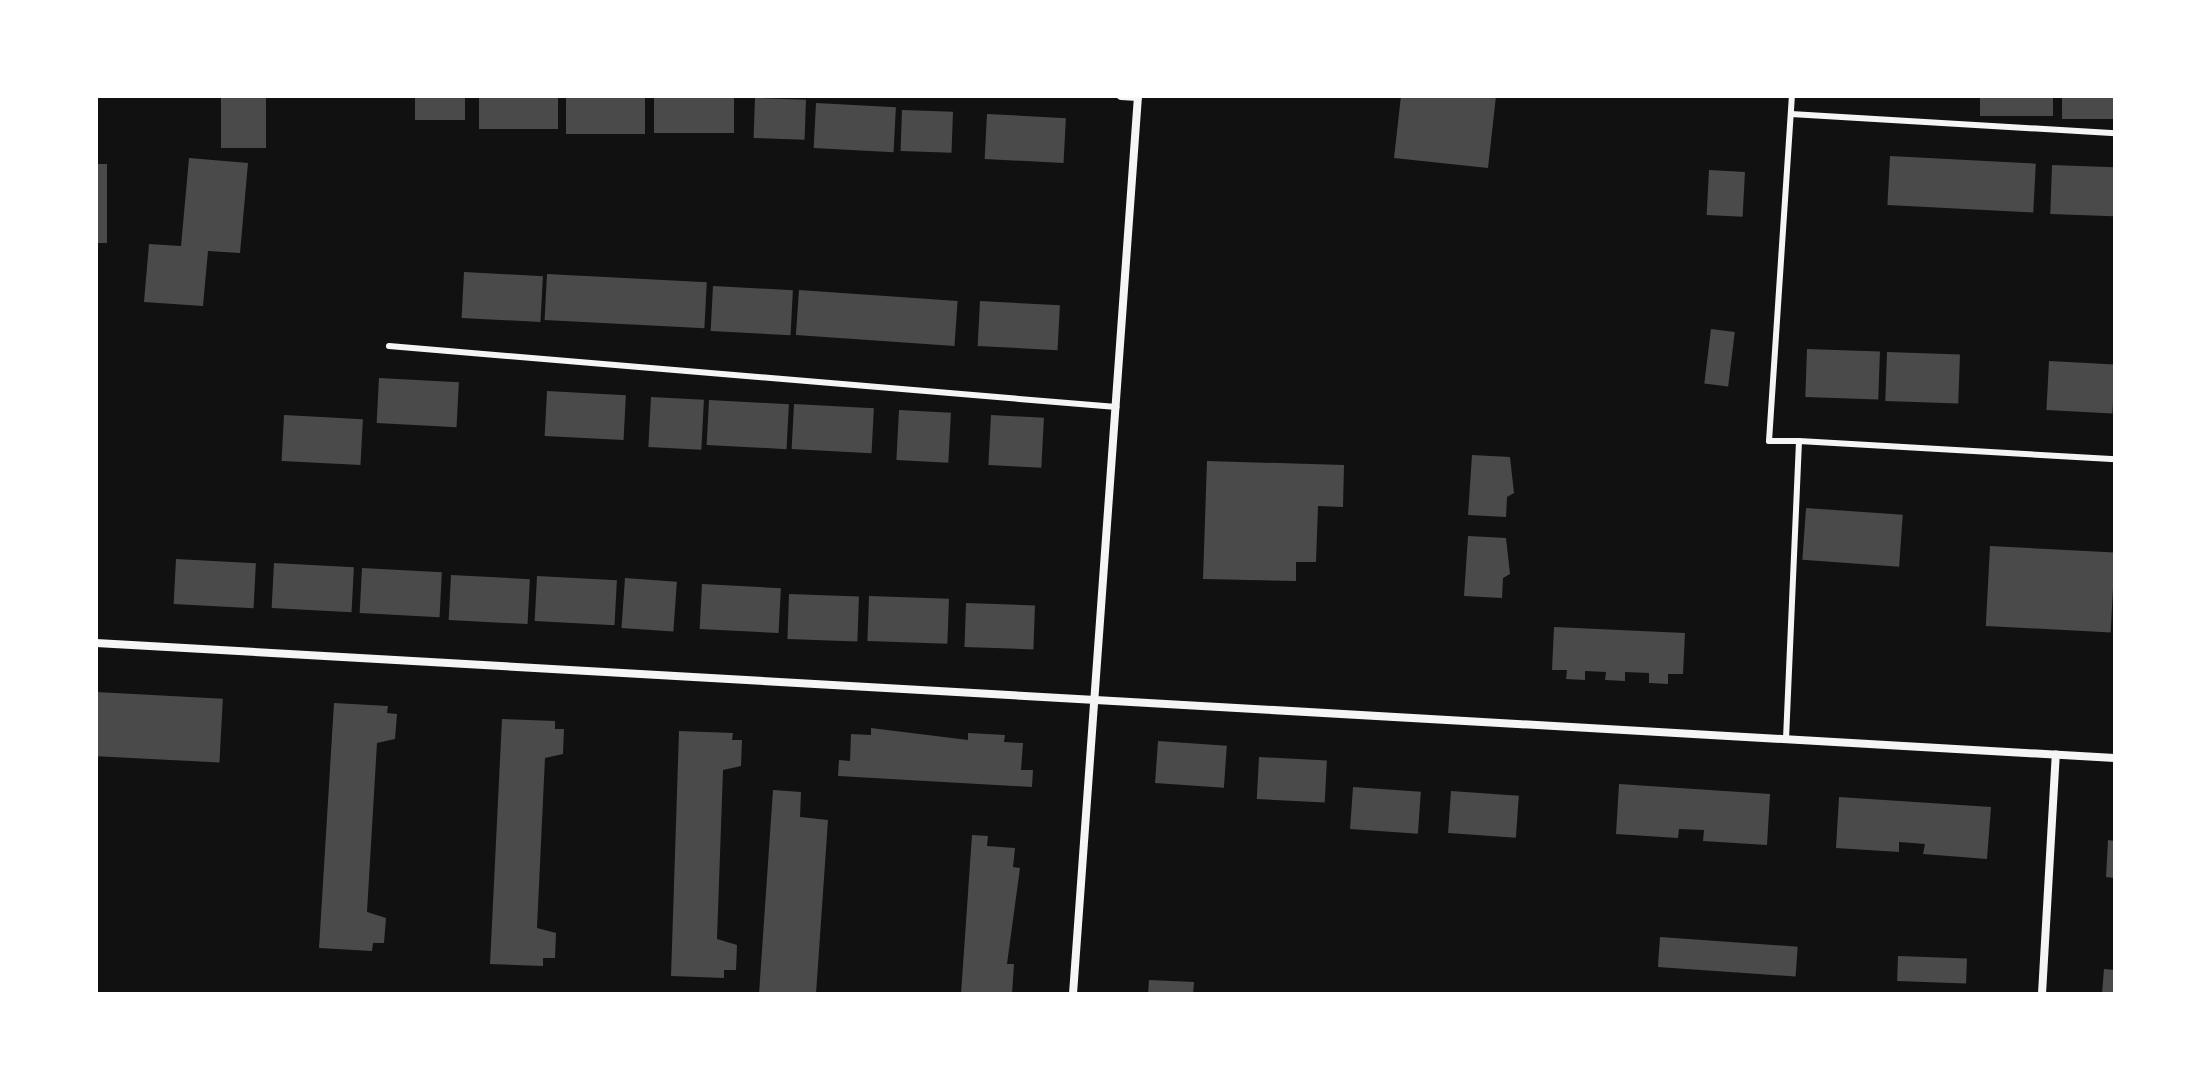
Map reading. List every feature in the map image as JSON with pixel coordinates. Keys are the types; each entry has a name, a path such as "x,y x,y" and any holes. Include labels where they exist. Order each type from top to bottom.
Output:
{"street":[{"path":"1073,994 1138,96 1121,96"},
{"path":"96,643 2115,758"},
{"path":"2042,994 2056,754"}],"lane":[{"path":"1792,96 1769,441 2115,459"},
{"path":"1791,114 2115,133"},
{"path":"389,346 1116,407"},
{"path":"1786,739 1799,441"}],"building":[{"path":"221,96 266,96 266,148 221,148"},
{"path":"415,96 465,96 465,120 415,120"},
{"path":"479,96 558,96 558,129 479,129"},
{"path":"566,96 645,96 645,134 566,134"},
{"path":"654,96 734,96 734,133 654,133"},
{"path":"1401,96 1496,96 1488,168 1394,158"},
{"path":"1980,96 2053,96 2053,116 1980,116"},
{"path":"2062,96 2115,96 2115,119 2062,119"},
{"path":"755,98 806,100 805,140 754,138"},
{"path":"816,103 896,107 894,152 814,148"},
{"path":"902,110 953,112 952,153 901,151"},
{"path":"987,114 1066,118 1064,163 985,159"},
{"path":"1890,156 2036,164 2033,213 1887,205"},
{"path":"189,158 248,163 240,253 208,251 203,306 144,302 149,244 181,246"},
{"path":"96,164 107,164 107,243 96,243"},
{"path":"2052,165 2115,167 2113,216 2050,214"},
{"path":"1709,170 1745,172 1743,217 1707,215"},
{"path":"464,272 543,276 540,322 462,318"},
{"path":"547,274 707,282 704,328 545,320"},
{"path":"713,286 793,290 791,335 711,331"},
{"path":"799,290 958,301 954,346 796,335"},
{"path":"980,301 1060,305 1058,350 978,346"},
{"path":"1711,329 1735,332 1728,387 1704,384"},
{"path":"1807,349 1880,352 1878,400 1805,397"},
{"path":"1887,352 1960,355 1958,404 1885,401"},
{"path":"2049,361 2115,364 2112,413 2046,410"},
{"path":"379,378 459,382 457,427 377,423"},
{"path":"547,391 626,395 624,440 545,436"},
{"path":"651,397 704,400 701,450 648,447"},
{"path":"709,400 789,404 787,449 707,445"},
{"path":"794,404 874,408 872,453 792,449"},
{"path":"899,410 951,413 948,463 896,460"},
{"path":"284,415 363,419 360,465 282,461"},
{"path":"991,415 1044,418 1041,468 988,465"},
{"path":"1472,455 1510,457 1514,493 1507,497 1506,517 1468,515"},
{"path":"1207,461 1344,465 1343,507 1318,506 1316,562 1296,562 1296,581 1203,579"},
{"path":"1806,508 1903,515 1899,567 1802,560"},
{"path":"1468,536 1506,538 1510,574 1503,578 1502,598 1464,596"},
{"path":"1990,546 2115,553 2111,632 1986,626"},
{"path":"176,559 256,563 254,608 174,604"},
{"path":"274,563 354,567 352,612 272,608"},
{"path":"362,568 442,572 440,617 360,613"},
{"path":"451,575 530,579 528,624 449,620"},
{"path":"537,576 617,580 615,625 535,621"},
{"path":"625,578 677,582 673,632 622,628"},
{"path":"702,584 781,588 779,633 700,629"},
{"path":"789,594 859,596 857,641 787,639"},
{"path":"869,596 949,599 947,644 867,641"},
{"path":"966,603 1035,605 1033,649 964,647"},
{"path":"1554,627 1685,633 1683,674 1668,674 1668,684 1649,683 1649,673 1625,672 1625,681 1605,680 1606,672 1585,671 1585,680 1566,679 1567,670 1552,670"},
{"path":"96,692 223,699 219,763 96,756"},
{"path":"334,703 388,706 387,713 397,714 395,739 377,743 367,912 386,918 384,943 373,943 372,951 319,948"},
{"path":"502,719 555,721 555,729 564,729 563,754 545,758 537,928 556,933 555,958 543,958 543,966 490,964"},
{"path":"871,728 968,740 968,733 1005,735 1004,742 1023,743 1021,770 1033,770 1032,787 838,776 839,760 850,761 851,734 871,735"},
{"path":"679,731 733,733 732,740 742,740 741,766 723,770 717,939 737,945 736,970 724,970 724,978 671,976"},
{"path":"1158,741 1227,746 1224,788 1155,783"},
{"path":"1259,757 1327,761 1325,803 1257,799"},
{"path":"1619,784 1770,794 1767,845 1703,841 1704,830 1679,829 1678,838 1616,834"},
{"path":"1353,787 1421,792 1418,834 1350,829"},
{"path":"773,790 801,792 800,817 828,820 816,994 759,994"},
{"path":"1451,791 1519,796 1516,838 1448,833"},
{"path":"1839,797 1991,807 1987,859 1923,854 1925,844 1899,842 1899,852 1836,848"},
{"path":"972,835 988,836 987,846 1015,848 1013,867 1020,868 1007,964 1014,964 1012,994 961,994"},
{"path":"2108,840 2115,841 2115,878 2106,877"},
{"path":"1660,937 1798,947 1796,977 1658,967"},
{"path":"1898,956 1967,958 1966,983 1897,981"},
{"path":"2104,969 2115,970 2115,994 2102,994"},
{"path":"1149,980 1194,982 1193,994 1148,994"}]}
